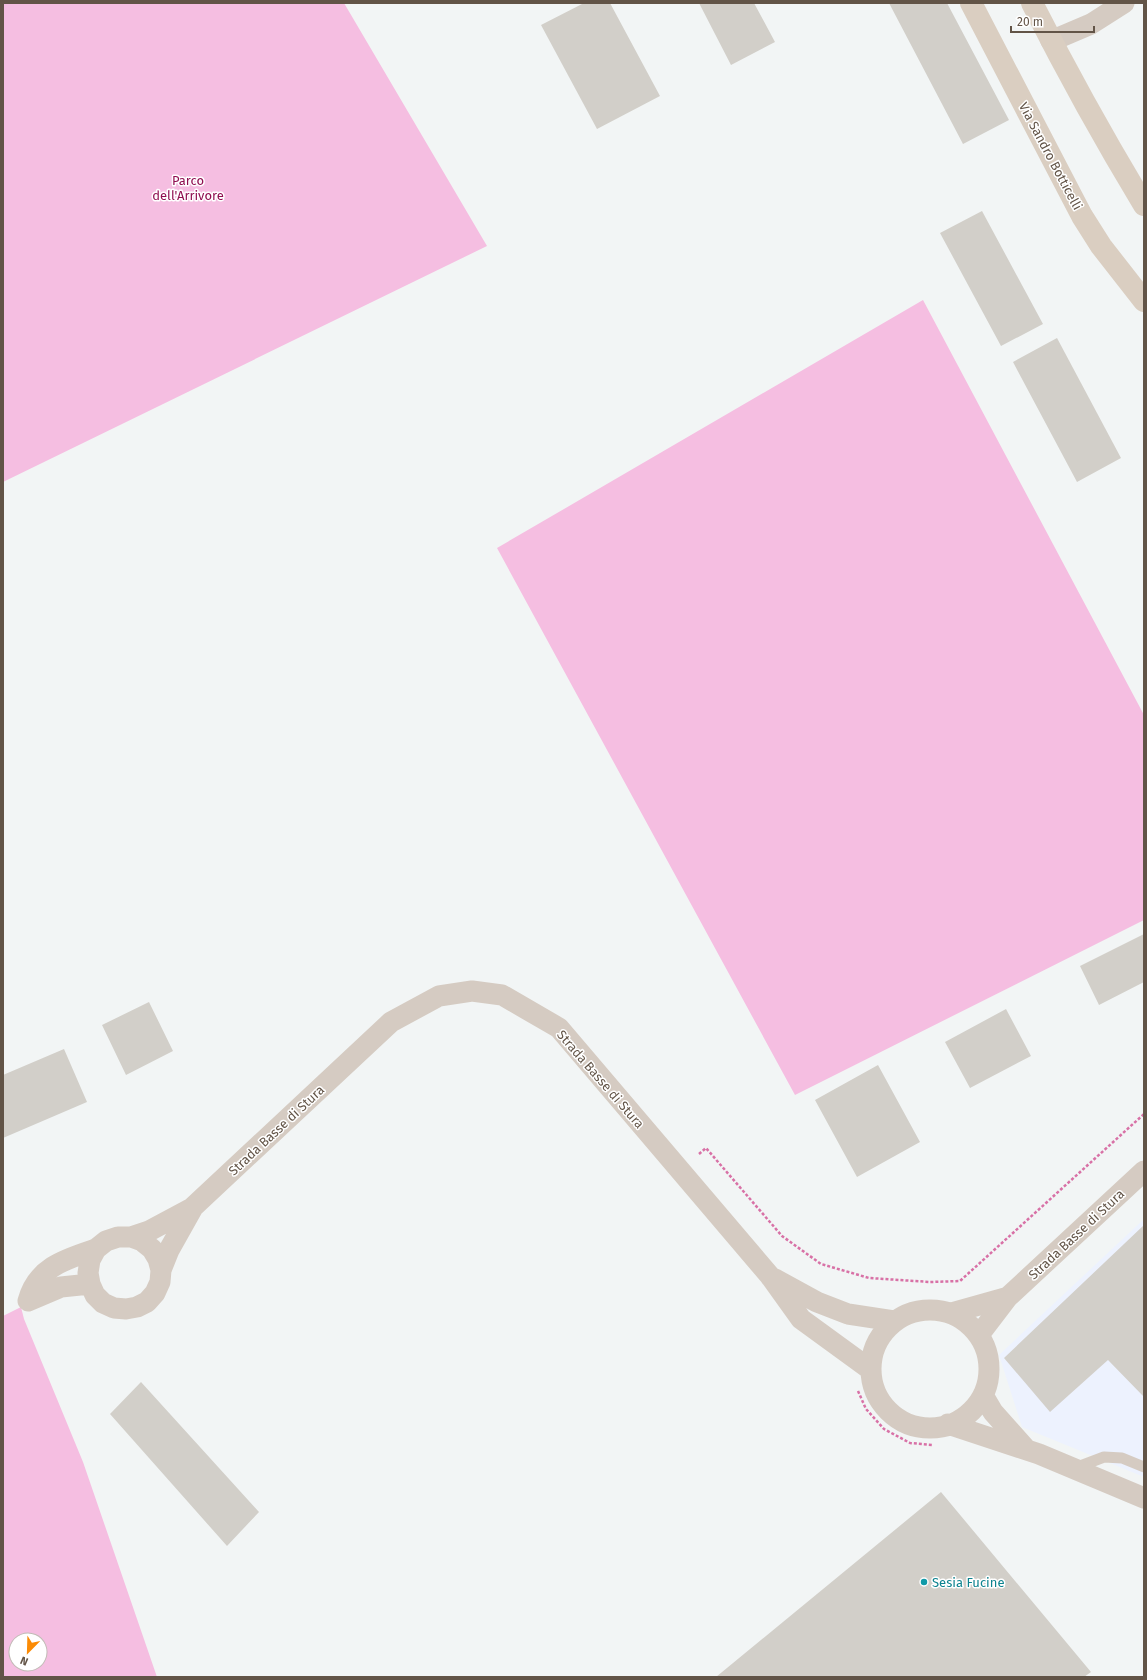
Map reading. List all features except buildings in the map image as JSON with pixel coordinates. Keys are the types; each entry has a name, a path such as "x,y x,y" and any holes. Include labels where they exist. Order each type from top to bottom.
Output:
{"main road":[{"name":"Via Sandro Botticelli","path":"971,3 1082,216 1100,246 1144,301"},
{"path":"1032,3 1051,41 1119,164 1144,205"}],"street":[{"path":"1051,41 1091,24 1124,3"},
{"name":"Strada Basse di Stura","path":"192,1208 169,1250 161,1270 160,1282 155,1293 147,1302 138,1307 126,1310 114,1308 104,1303 95,1295 90,1284 61,1287 28,1301 32,1288 45,1272 72,1257 96,1249 106,1241 118,1237 130,1237 149,1231 192,1208 391,1022 439,996 472,991 502,995 558,1028 770,1276 801,1319 871,1370"},
{"name":"Strada Basse di Stura","path":"979,1335 1008,1297 1144,1171"},
{"path":"130,1237 142,1241 152,1249 158,1259 161,1270"},
{"path":"90,1284 88,1273 90,1260 96,1249"},
{"name":"Strada Basse di Stura","path":"770,1276 817,1302 848,1314 894,1321"},
{"name":"Strada Basse di Stura","path":"951,1314 1008,1297"},
{"path":"932,1310 951,1314 967,1322 979,1335 986,1349 989,1364 988,1380 983,1394 974,1407 962,1418 948,1424 935,1427 908,1423 896,1417 878,1396 873,1383 871,1370 873,1351 881,1335 894,1321 912,1312 932,1310"},
{"path":"983,1394 993,1412 1026,1449"},
{"path":"948,1424 1026,1449 1144,1498"}],"lane":[{"path":"1074,1468 1104,1457 1122,1458 1144,1467"}],"shaded area":[{"path":"1144,1219 1144,1477 1022,1427 999,1355"}],"green space":[{"name":"Parco dell'Arrivore","path":"3,3 344,3 487,246 3,482"},
{"path":"923,300 1144,715 1144,920 795,1095 497,548"},
{"path":"21,1307 24,1319 83,1462 157,1677 3,1677 3,1316"}],"place":[{"name":"Sesia Fucine","path":"924,1582"}]}
